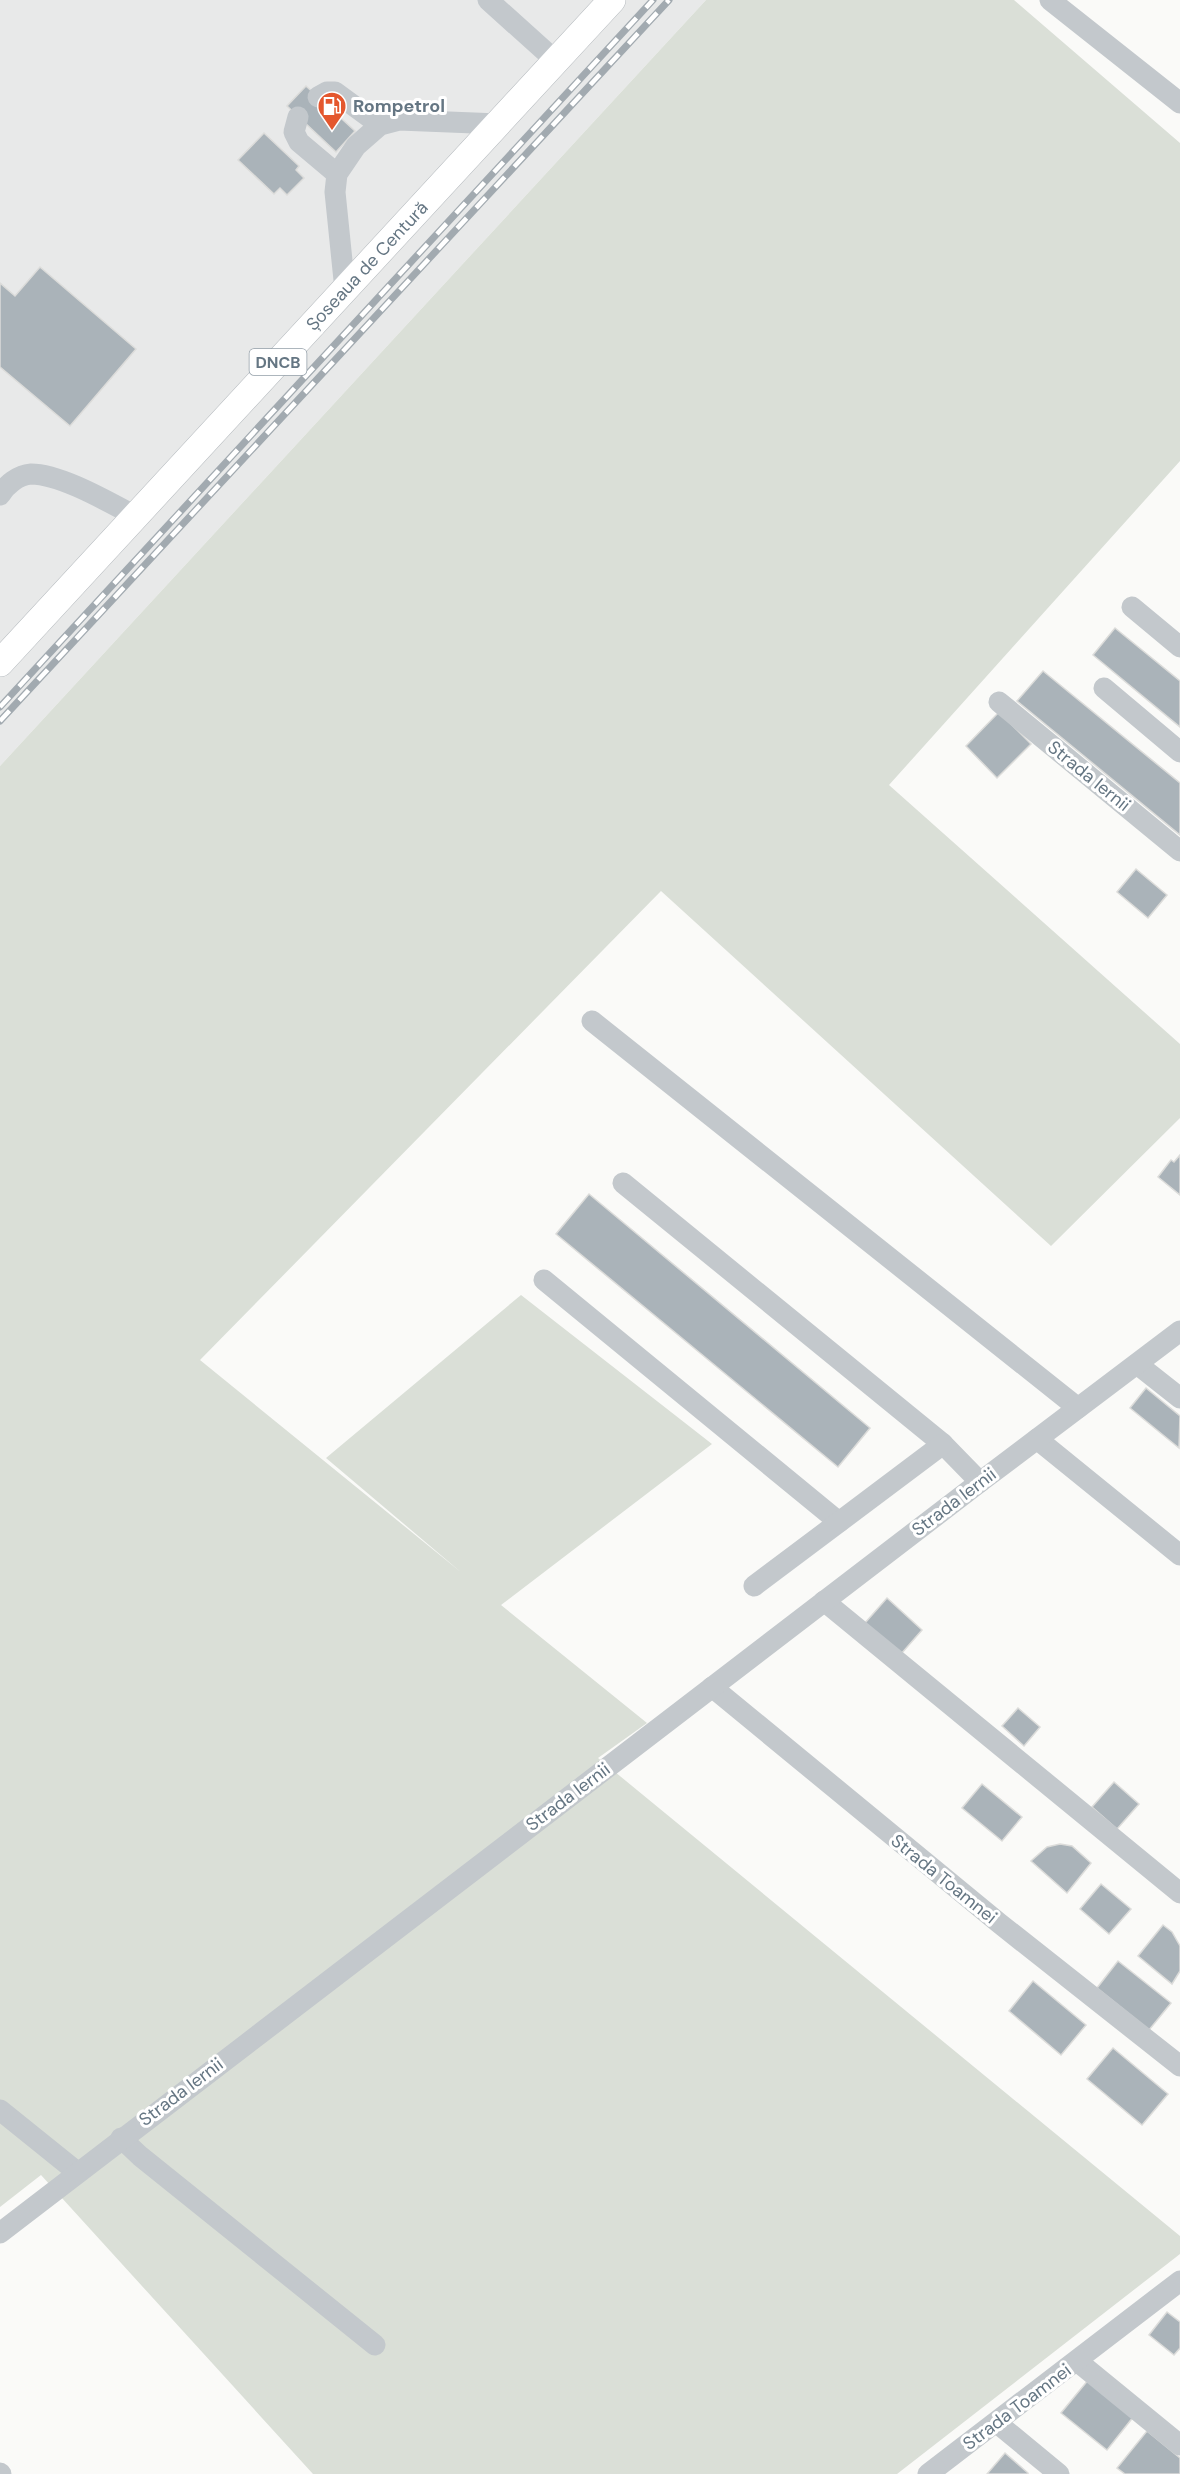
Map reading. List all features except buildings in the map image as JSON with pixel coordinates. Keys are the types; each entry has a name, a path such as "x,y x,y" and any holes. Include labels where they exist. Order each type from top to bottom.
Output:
{"main road":[{"name":"Șoseaua de Centură","path":"1,658 136,517 612,0"}],"street":[{"path":"488,0 557,62"},
{"path":"1053,1 1180,103"},
{"path":"318,97 327,92 335,92 380,125"},
{"path":"298,117 294,132 299,142 337,174"},
{"path":"345,290 337,215 337,174 356,146 380,125 399,120 499,124"},
{"path":"0,495 12,481 30,474 52,478 81,489 136,517"},
{"path":"1132,607 1180,647"},
{"path":"1104,688 1180,752"},
{"name":"Strada Iernii","path":"999,702 1180,850"},
{"path":"592,1021 1078,1408"},
{"path":"623,1183 943,1444 980,1482"},
{"path":"544,1280 839,1522"},
{"name":"Strada Iernii","path":"0,2233 121,2138 1180,1331"},
{"path":"1137,1364 1180,1398"},
{"path":"1037,1439 1180,1555"},
{"path":"754,1586 943,1444"},
{"path":"824,1601 1180,1893"},
{"name":"Strada Toamnei","path":"712,1687 999,1923 1180,2067"},
{"path":"0,2110 77,2172"},
{"path":"121,2138 140,2156 375,2345"},
{"name":"Strada Toamnei","path":"928,2474 1180,2281"},
{"name":"Strada Toamnei","path":"1077,2361 1180,2445"},
{"path":"997,2423 1059,2474"}],"shaded area":[{"path":"0,0 706,0 0,766"},
{"path":"706,0 1014,0 1180,143 1180,461 889,785 1180,1044 1180,1118 1051,1246 661,891 200,1360 462,1573 326,1458 521,1295 712,1444 501,1605 647,1723 598,1758 1180,2236 1180,2254 897,2474 313,2474 41,2175 0,2207 0,766"}],"railway":[{"path":"0,707 653,0"},
{"path":"0,721 669,0"}],"place":[{"name":"Rompetrol","path":"332,132"}]}
